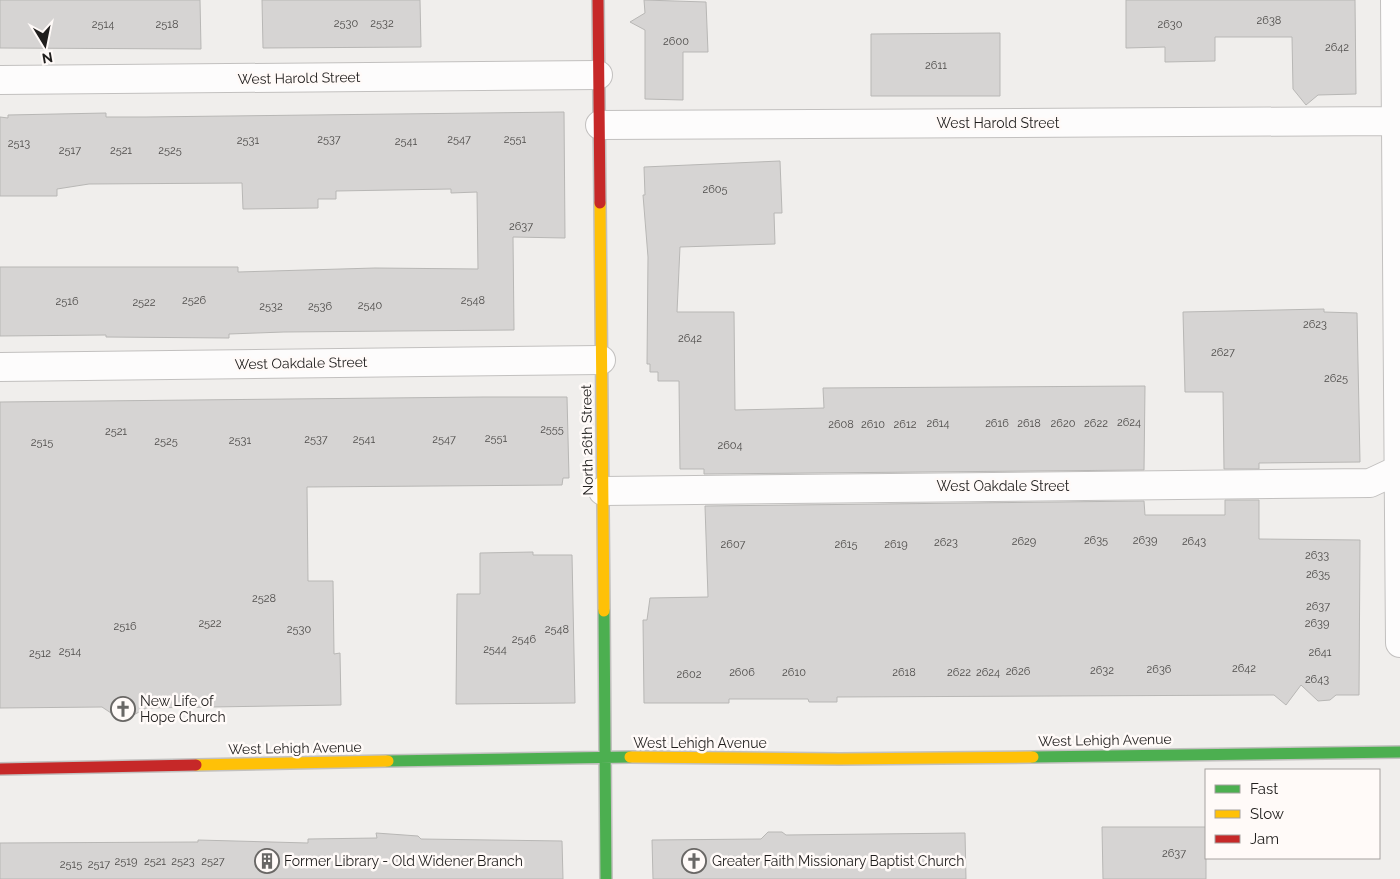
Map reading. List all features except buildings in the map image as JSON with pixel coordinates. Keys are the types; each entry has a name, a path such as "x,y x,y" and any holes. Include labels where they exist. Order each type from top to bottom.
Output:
{"main road":[{"name":"North 26th Street","path":"598,0 606,879"},
{"name":"West Lehigh Avenue","path":"0,769 605,757 840,759 1400,752"}],"street":[{"path":"1395,0 1400,644"},
{"name":"West Harold Street","path":"0,80 598,75"},
{"name":"West Harold Street","path":"600,126 1396,121"},
{"name":"West Oakdale Street","path":"0,366 602,360"},
{"name":"West Oakdale Street","path":"603,491 1370,483 1399,470"}],"traffic: fast":[{"path":"604,611 606,879"},
{"path":"1033,757 1400,752"},
{"path":"388,761 630,757"}],"traffic: slow":[{"path":"600,203 604,611"},
{"path":"630,757 840,759 1033,757"},
{"path":"196,765 388,761"}],"traffic: jam":[{"path":"598,0 600,203"},
{"path":"0,769 196,765"}],"place":[{"name":"New Life of Hope Church","path":"123,709"},
{"name":"Former Library - Old Widener Branch","path":"267,861"},
{"name":"Greater Faith Missionary Baptist Church","path":"694,861"}]}
